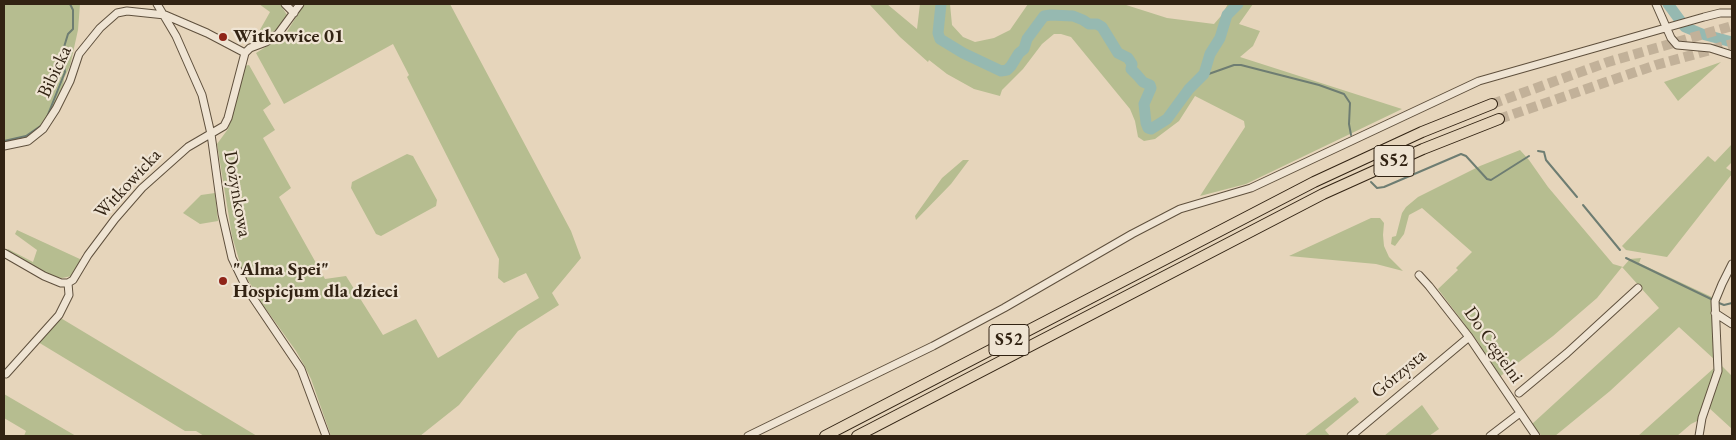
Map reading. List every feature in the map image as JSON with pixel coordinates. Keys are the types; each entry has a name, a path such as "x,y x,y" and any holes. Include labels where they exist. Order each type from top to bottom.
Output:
{"highway":[{"name":"S52","path":"825,436 1314,182 1422,132 1492,104"},
{"name":"S52","path":"858,436 1315,198 1413,153 1499,119"}],"street":[{"name":"Dożynkowa","path":"158,4 176,36 202,95 211,134 222,214 232,258 247,289 301,369 326,436"},
{"path":"285,4 294,12"},
{"path":"245,53 250,48 273,38 282,30 300,4"},
{"path":"1656,4 1672,41 1680,46 1710,48 1732,55"},
{"name":"Bibicka","path":"4,146 28,141 43,129 56,110 70,81 79,54 114,15 121,12 165,15 207,33 245,53"},
{"path":"748,436 968,328 1132,234 1180,209 1251,188 1479,81 1677,24 1716,14 1732,13"},
{"name":"Witkowicka","path":"68,283 74,280 88,255 115,219 142,188 188,147 224,126 228,118 245,53"},
{"path":"4,253 44,276 61,283 68,283 69,295 60,316 6,374"},
{"path":"1699,436 1702,418 1718,370 1715,301 1732,264"},
{"name":"Do Cegielni","path":"1418,275 1430,286 1469,337 1536,436"},
{"path":"1519,393 1567,353 1638,288"},
{"path":"1715,313 1732,324"},
{"name":"Górzysta","path":"1351,436 1469,337"},
{"path":"1490,436 1520,413"}],"green space":[{"path":"4,4 80,4 78,30 70,66 64,78 63,88 44,126 27,140 4,145"},
{"path":"259,4 280,4 287,15 285,21 269,37 252,44 270,12"},
{"path":"304,4 450,4 571,231 581,258 552,293 559,305 518,331 459,405 420,436 331,436 311,379 304,365 263,305 242,270 232,236 217,144 228,129 244,66 249,65 271,104 263,110 275,130 263,138 291,188 279,197 325,279 346,276 383,335 416,319 438,358 539,298 526,273 504,283 498,278 499,259 407,77 409,75 393,44 284,104 256,53 285,35"},
{"path":"869,4 887,4 917,29 920,4 950,4 952,25 963,37 975,42 994,38 1010,30 1028,4 1123,4 1167,18 1214,24 1228,4 1253,4 1239,24 1260,31 1253,46 1240,57 1402,109 1246,184 1200,196 1245,127 1244,121 1195,96 1179,121 1155,139 1144,141 1138,137 1135,121 1130,109 1071,37 1061,34 1054,34 1042,44 1023,69 1002,90 1000,96 974,89 947,74 929,60 928,62 900,37"},
{"path":"1721,62 1678,101 1664,82"},
{"path":"1732,144 1732,162 1726,168 1732,174 1667,257 1626,250 1622,246 1708,156 1715,162"},
{"path":"1520,150 1548,187 1613,264 1623,267 1630,259 1641,258 1639,263 1714,298 1711,304 1715,360 1679,327 1610,391 1555,436 1542,436 1532,424 1659,308 1622,267 1597,298 1553,336 1498,378 1478,342 1438,289 1458,270 1456,268 1472,252 1422,208 1409,215 1404,234 1395,246 1391,244 1392,237 1396,236 1402,213 1418,197 1480,166"},
{"path":"407,154 413,156 437,200 436,206 381,236 376,234 351,188 352,182"},
{"path":"963,160 969,160 951,184 916,220 915,216 942,178"},
{"path":"215,193 218,221 200,224 183,213 201,195"},
{"path":"1371,218 1380,218 1384,223 1384,246 1389,257 1403,271 1376,264 1289,256"},
{"path":"17,230 82,260 72,276 62,278 51,276 6,252 8,249 33,262 37,250 15,234"},
{"path":"59,317 257,436 204,436 196,431 185,431 38,342"},
{"path":"1721,365 1732,376 1732,429 1708,407 1718,385"},
{"path":"1714,368 1711,384 1699,420 1677,436 1638,436"},
{"path":"4,394 76,436 24,436 26,431 4,418"},
{"path":"1355,397 1359,402 1325,430 1330,436 1304,436"},
{"path":"1422,405 1439,429 1429,436 1384,436"}],"waterway":[{"path":"47,117 65,72 63,60 64,47 68,34 73,29 73,10 70,4"},
{"path":"941,4 938,33 940,39 963,53 1001,71 1007,70 1011,66 1019,53 1024,49 1027,39 1044,16 1073,16 1089,24 1097,24 1102,27 1118,53 1128,58 1132,64 1131,69 1143,82 1150,85 1151,88 1144,104 1146,123 1148,128 1151,129 1167,119 1189,89 1204,74 1210,54 1220,38 1227,15 1238,4"},
{"path":"1668,4 1685,27 1732,42"},
{"path":"1203,76 1234,65 1241,65 1319,85 1344,94 1350,103 1349,124 1351,135"},
{"path":"4,141 26,136 42,125"},
{"path":"1538,151 1544,152 1546,160 1577,197"},
{"path":"1371,182 1377,188 1384,187 1461,154 1466,156 1487,179 1491,180 1529,156"},
{"path":"1583,205 1620,250"},
{"path":"1626,258 1711,299"},
{"path":"1719,303 1724,305 1732,303"}],"tunnel":[{"path":"1492,104 1608,62 1732,26"},
{"path":"1499,119 1656,65 1732,44"}],"place":[{"name":"Witkowice 01","path":"223,37"},
{"name":"\"Alma Spei\" Hospicjum dla dzieci","path":"223,281"}]}
